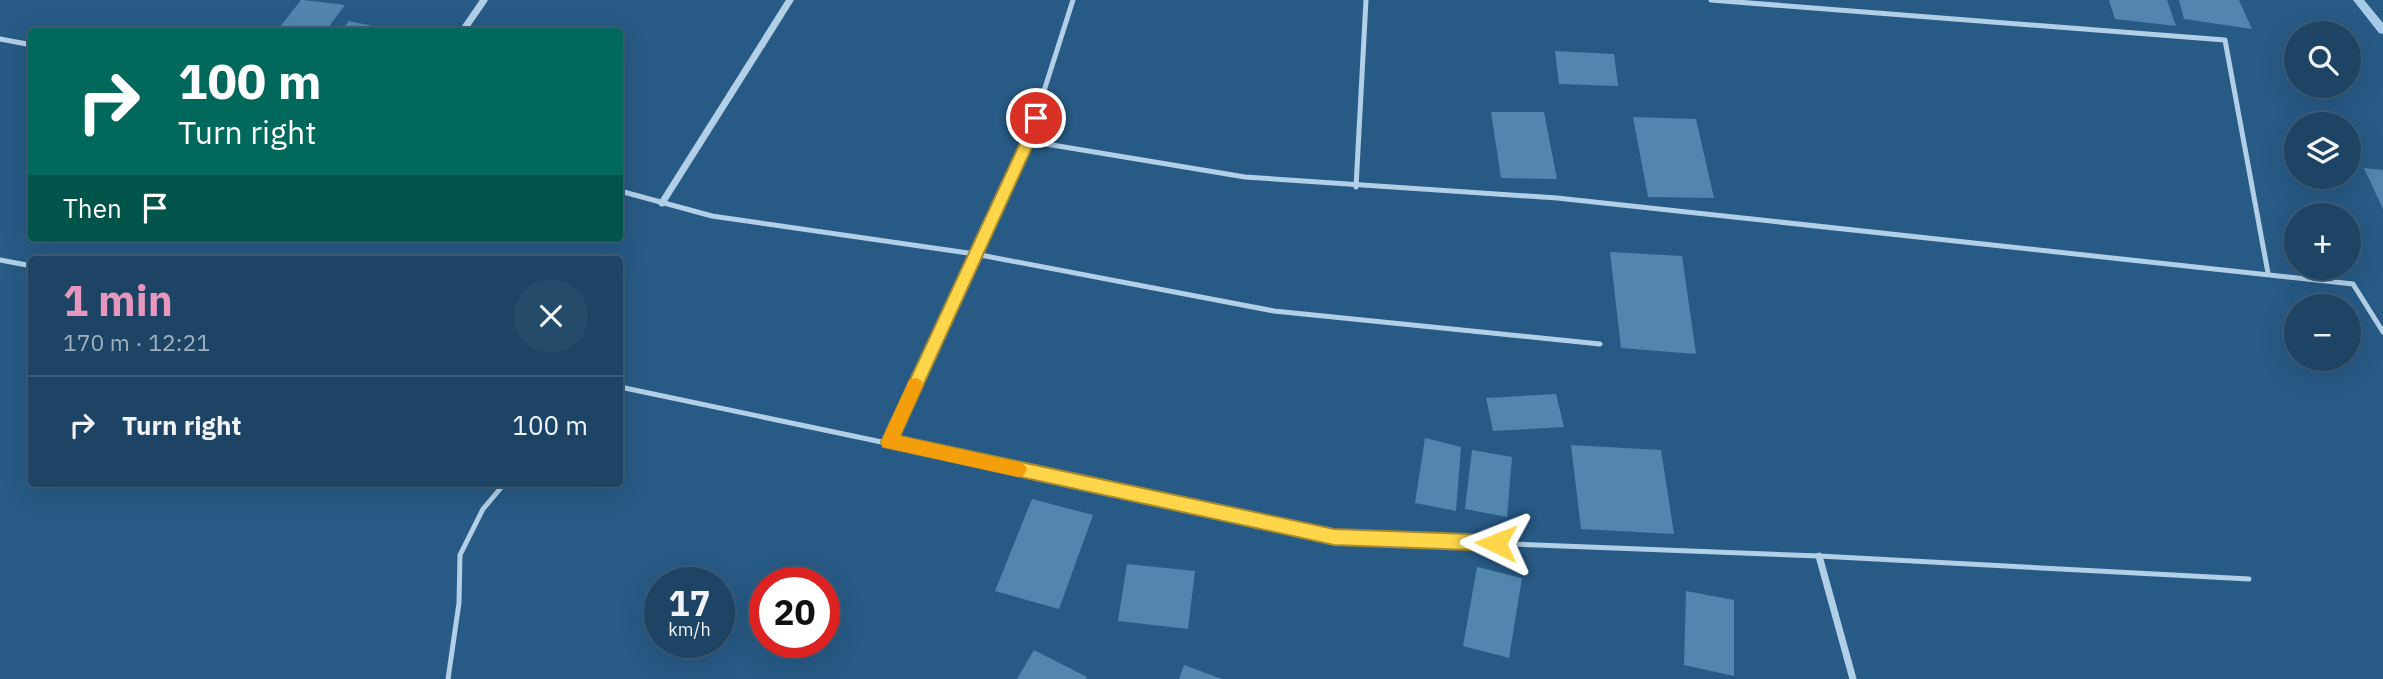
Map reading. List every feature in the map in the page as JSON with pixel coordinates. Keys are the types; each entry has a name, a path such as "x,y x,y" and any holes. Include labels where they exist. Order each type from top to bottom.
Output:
{"street":[{"path":"465,28 484,0"},
{"path":"663,203 790,0"},
{"path":"1819,556 1853,679"}],"lane":[{"path":"889,442 1028,141 1073,0"},
{"path":"1356,187 1366,0"},
{"path":"1711,0 2225,40 2267,274"},
{"path":"0,39 28,44"},
{"path":"1028,141 1245,177 1356,187 1557,198 2353,285 2383,332"},
{"path":"623,192 712,216 975,254 1274,311 1600,344"},
{"path":"0,260 28,265"},
{"path":"623,388 1334,537 1819,556 2249,579"},
{"path":"448,679 459,603 460,555 483,509 502,487"}],"building":[{"path":"301,0 345,5 328,28 279,28"},
{"path":"2109,0 2167,0 2176,26 2115,19"},
{"path":"2179,0 2239,0 2252,29 2184,19"},
{"path":"349,21 383,28 343,28"},
{"path":"1555,51 1614,54 1618,86 1559,84"},
{"path":"1491,112 1544,112 1557,179 1501,178"},
{"path":"1633,117 1696,119 1714,198 1648,197"},
{"path":"2364,168 2383,170 2383,209"},
{"path":"1610,252 1682,256 1696,354 1621,348"},
{"path":"1556,394 1564,427 1493,431 1486,398"},
{"path":"1425,438 1461,447 1456,511 1415,503"},
{"path":"1571,445 1661,450 1674,534 1581,529"},
{"path":"1472,450 1512,457 1507,517 1465,509"},
{"path":"1032,499 1093,515 1059,609 995,591"},
{"path":"1127,564 1195,571 1188,629 1118,621"},
{"path":"1477,567 1522,578 1509,658 1463,646"},
{"path":"1686,591 1734,600 1734,676 1684,665"},
{"path":"1034,650 1087,677 1086,679 1017,679"},
{"path":"1184,665 1222,679 1179,679"}],"waterway":[{"path":"2358,0 2383,30"}],"slow traffic":[{"path":"915,385 889,442 1018,469"}],"route":[{"path":"1036,118 1028,141 889,442 1334,537 1496,543"}]}
